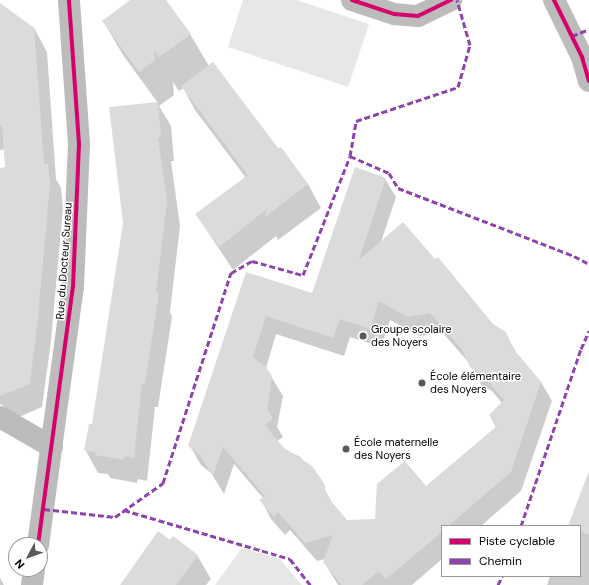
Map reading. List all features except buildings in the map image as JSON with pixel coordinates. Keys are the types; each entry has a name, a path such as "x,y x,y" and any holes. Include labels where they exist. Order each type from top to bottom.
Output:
{"street":[{"name":"Rue du Docteur Sureau","path":"39,537 73,287 79,144 69,0"},
{"path":"352,0 394,14 418,16 451,0"},
{"path":"554,0 582,57 589,81"},
{"path":"0,417 52,447"}],"shaded area":[{"path":"243,0 297,0 369,24 348,87 228,47"},
{"path":"242,548 280,559 302,585 215,585"}],"marked path":[{"path":"44,509 115,517 163,483 231,273 252,261 303,275 350,156 356,121 458,87 470,45 457,0"},
{"path":"572,36 589,29"},
{"path":"350,156 389,173 398,188 574,256 589,264"},
{"path":"521,525 581,349 589,331"},
{"path":"124,510 290,559 310,585"},
{"path":"498,585 502,577"}],"cycle path":[{"path":"39,537 73,287 79,144 69,0"},
{"path":"352,0 394,14 418,16 451,0"},
{"path":"554,0 582,57 589,81"}],"place":[{"name":"Groupe scolaire des Noyers","path":"363,336"},
{"name":"École élémentaire des Noyers","path":"422,383"},
{"name":"École maternelle des Noyers","path":"346,449"}]}
